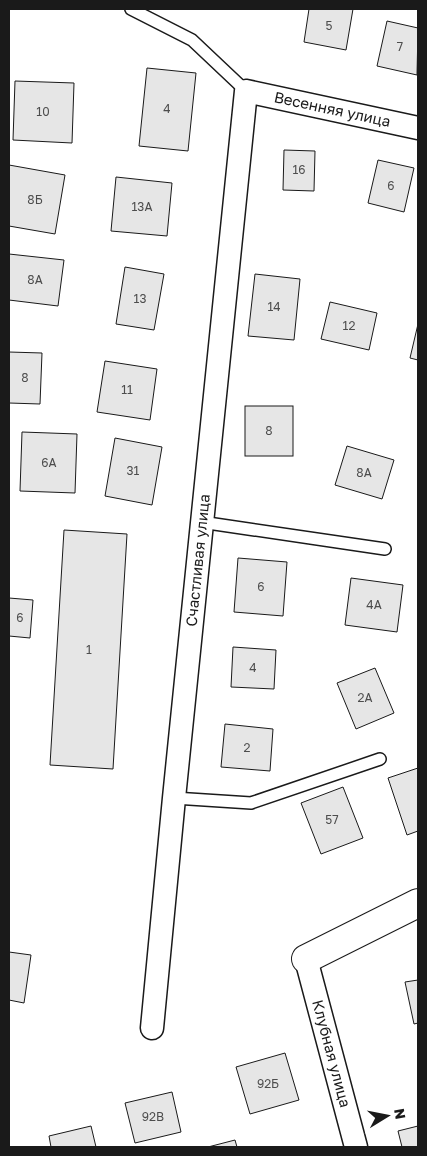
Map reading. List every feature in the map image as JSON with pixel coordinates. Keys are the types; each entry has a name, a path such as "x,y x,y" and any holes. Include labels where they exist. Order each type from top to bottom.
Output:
{"street":[{"name":"Весенняя улица","path":"246,91 418,128"},
{"name":"Счастливая улица","path":"152,1028 246,91"},
{"path":"306,959 418,903"},
{"name":"Клубная улица","path":"306,959 356,1147"}],"lane":[{"path":"131,9 192,40 246,91"},
{"path":"202,522 385,549"},
{"path":"174,798 251,802 380,759"}],"building":[{"path":"309,9 353,9 346,50 304,42"},
{"path":"387,21 418,28 417,75 377,66"},
{"path":"147,68 196,73 188,151 139,146"},
{"path":"15,81 74,83 72,143 13,140"},
{"path":"284,150 315,151 314,191 283,190"},
{"path":"378,160 414,168 404,212 368,203"},
{"path":"9,165 65,175 55,234 9,226"},
{"path":"116,177 172,183 167,236 111,231"},
{"path":"9,254 64,260 58,306 9,300"},
{"path":"125,267 164,274 154,330 116,324"},
{"path":"255,274 300,279 294,340 248,336"},
{"path":"330,302 377,313 369,350 321,339"},
{"path":"418,324 418,360 410,358"},
{"path":"9,352 42,353 40,404 9,403"},
{"path":"105,361 157,369 150,420 97,412"},
{"path":"245,406 293,406 293,456 245,456"},
{"path":"22,432 77,434 75,493 20,491"},
{"path":"115,438 162,447 152,505 105,496"},
{"path":"347,446 394,460 382,499 335,485"},
{"path":"64,530 127,534 113,769 50,765"},
{"path":"238,558 287,562 283,616 234,612"},
{"path":"351,578 403,585 397,632 345,625"},
{"path":"9,598 33,600 30,638 9,636"},
{"path":"233,647 276,650 274,689 231,687"},
{"path":"375,668 394,713 356,729 337,683"},
{"path":"225,724 273,729 270,771 221,767"},
{"path":"418,768 418,831 407,835 388,778"},
{"path":"343,787 363,838 321,854 301,803"},
{"path":"9,952 31,955 24,1003 9,1000"},
{"path":"418,980 418,1023 414,1024 405,982"},
{"path":"285,1053 299,1100 250,1114 236,1067"},
{"path":"172,1092 181,1132 135,1143 125,1103"},
{"path":"91,1126 96,1147 51,1147 49,1136"},
{"path":"418,1126 418,1147 402,1147 398,1131"},
{"path":"235,1140 237,1147 208,1147"}]}
